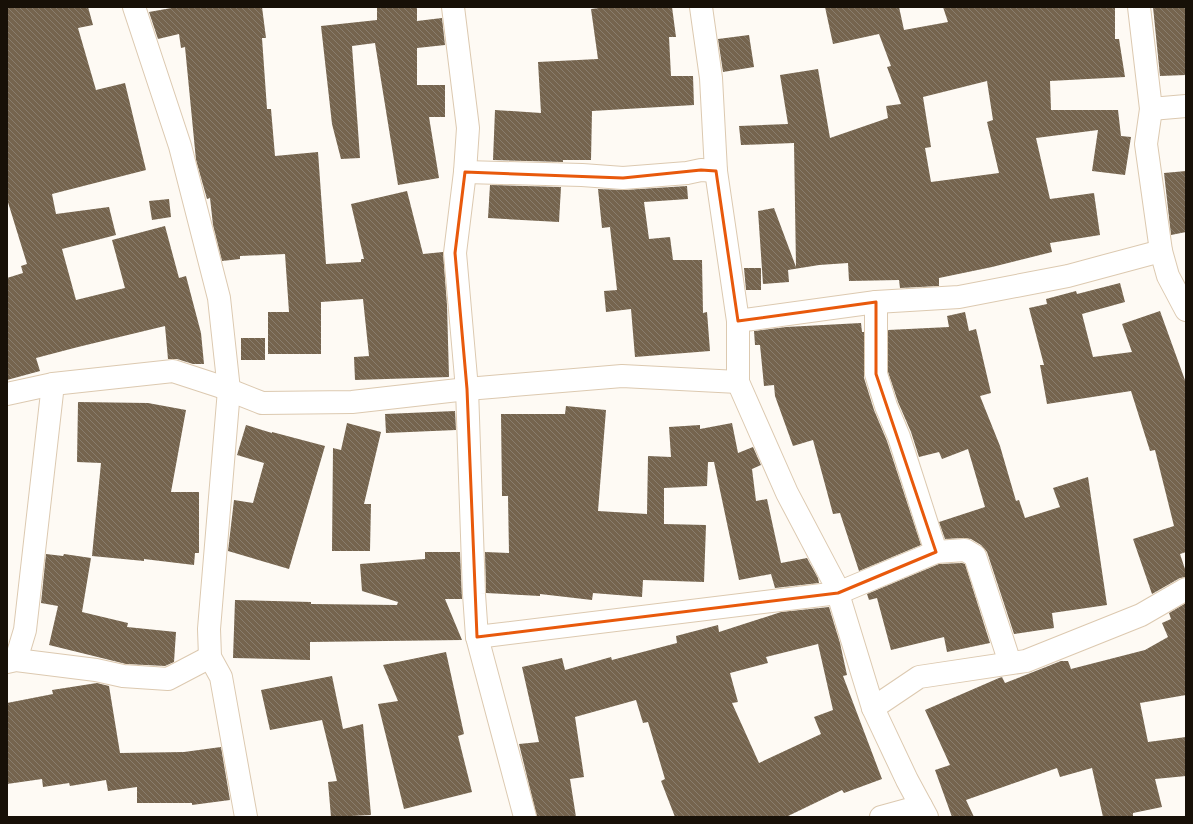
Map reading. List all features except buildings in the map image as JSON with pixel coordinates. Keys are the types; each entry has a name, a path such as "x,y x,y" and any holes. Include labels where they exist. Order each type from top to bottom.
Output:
{"street":[{"path":"134,7 180,146 219,298 229,390 210,621 210,657 221,676 246,817"},
{"path":"453,7 468,128 466,172 455,253 468,390 474,594 477,637 525,817"},
{"path":"700,7 711,78 716,172 738,321 738,382 788,493 835,584 873,708 924,812 881,817"},
{"path":"1140,7 1151,109 1146,144 1161,251 1168,276 1186,310"},
{"path":"1151,109 1186,106"},
{"path":"466,172 582,175 623,178 687,173 701,170 716,172"},
{"path":"738,321 876,302 959,297 1068,276 1161,251"},
{"path":"876,302 876,374 886,406 900,437 936,552"},
{"path":"7,394 53,384 173,371 262,403 352,402 622,376 738,382"},
{"path":"53,384 25,630 12,661 96,670 123,676 168,680 210,657"},
{"path":"477,637 838,593 936,552 965,550 975,556 1010,663"},
{"path":"873,708 919,677 1026,661 1141,615 1186,589"}],"highlighted area":[{"path":"701,170 716,171 738,321 876,302 876,374 936,552 838,593 477,637 467,389 455,253 465,172 623,178"}]}
